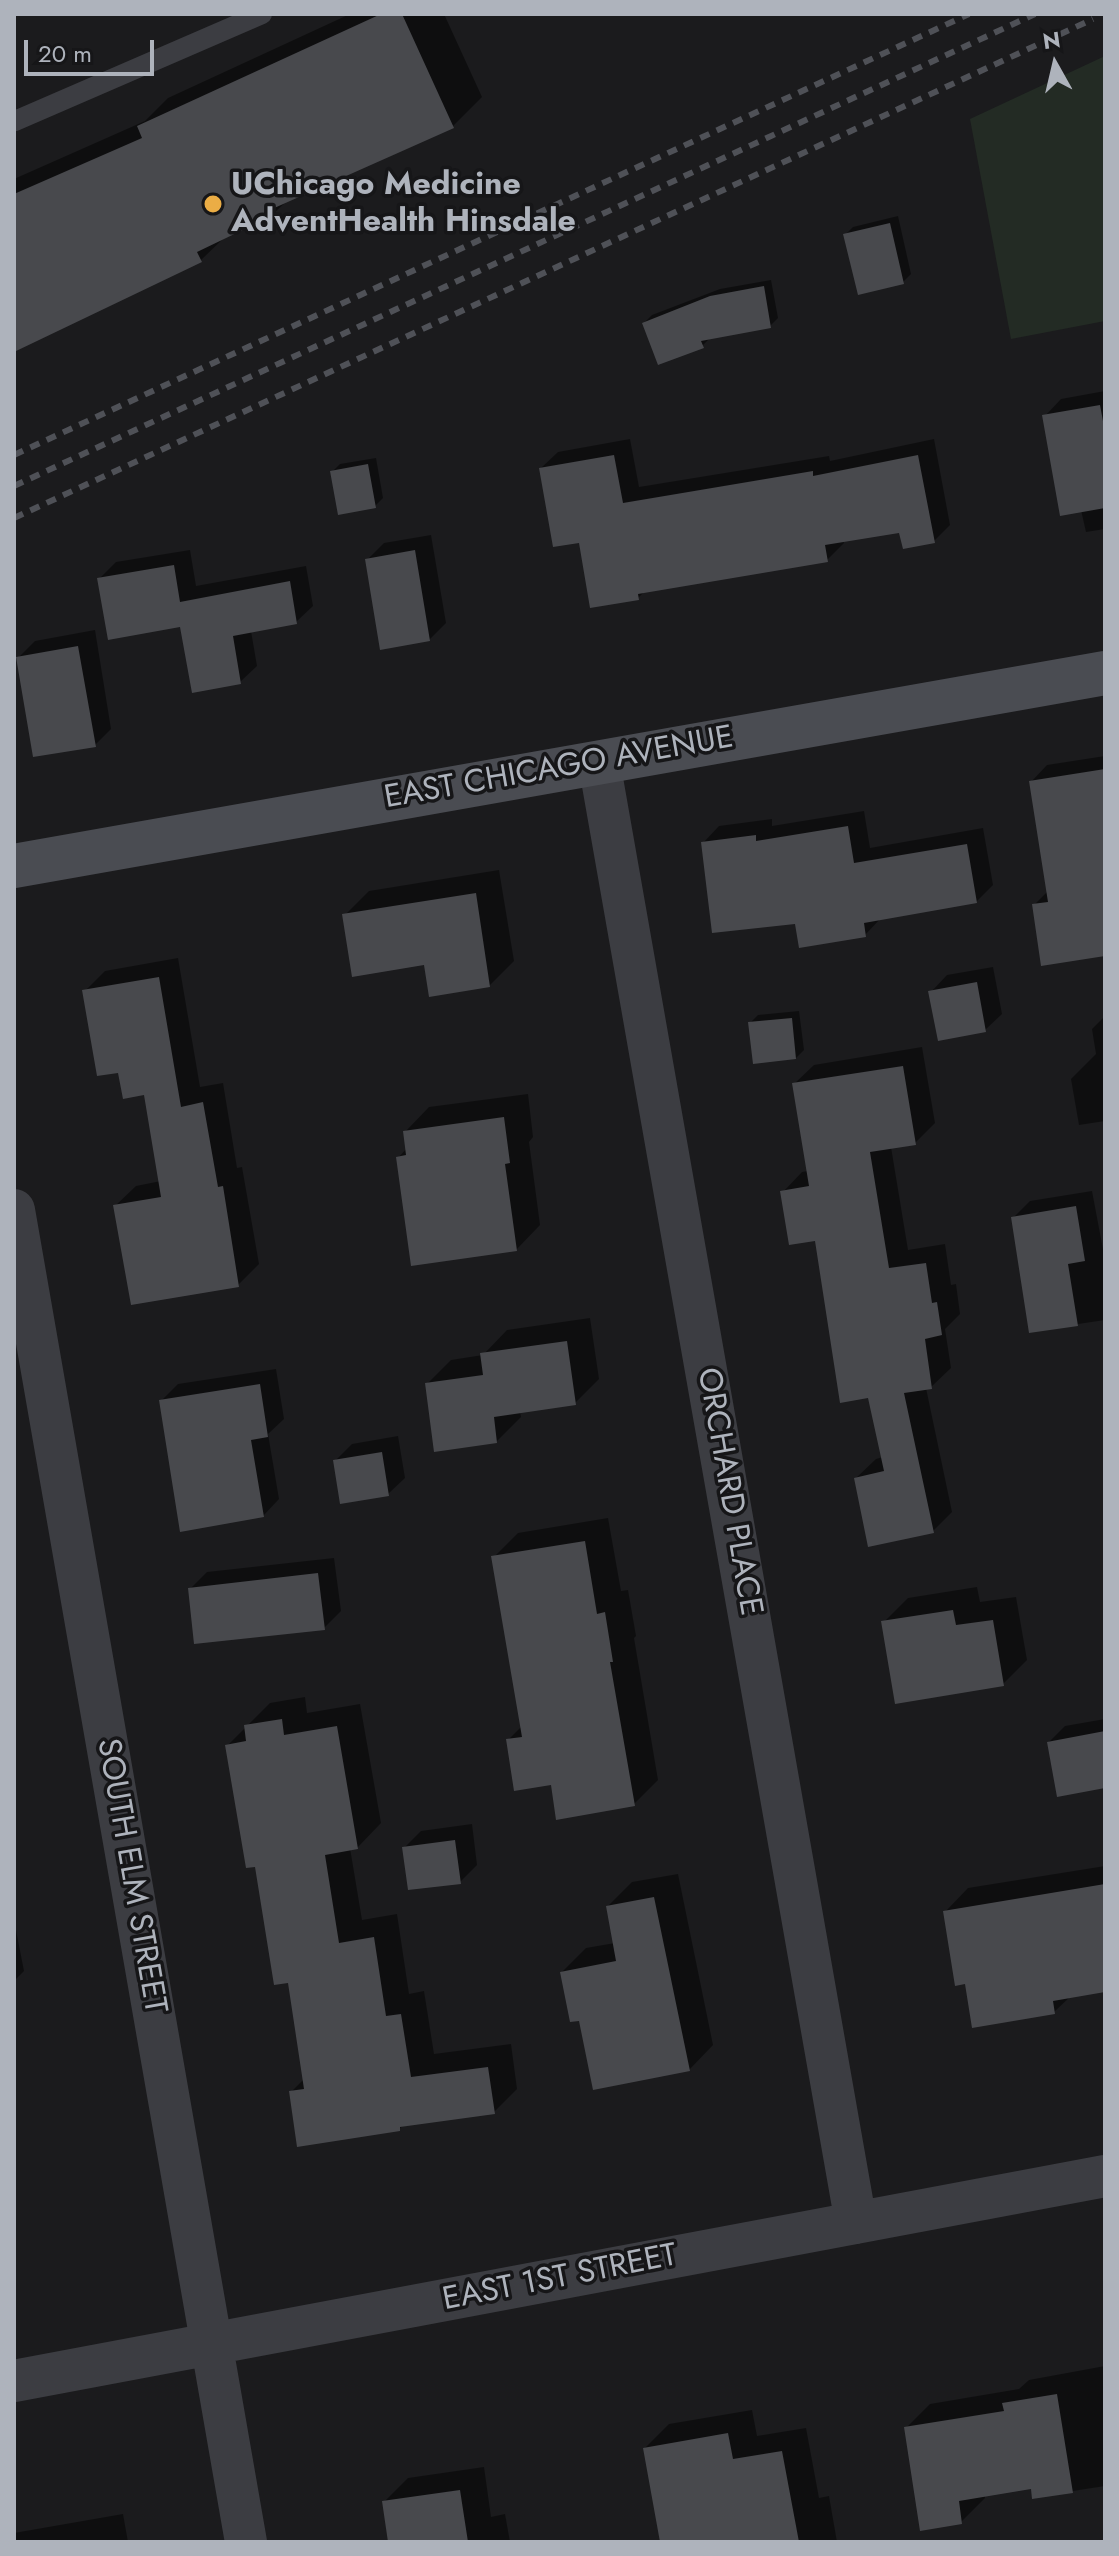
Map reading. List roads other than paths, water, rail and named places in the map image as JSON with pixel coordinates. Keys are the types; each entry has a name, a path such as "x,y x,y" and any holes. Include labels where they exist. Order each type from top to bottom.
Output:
{"main road":[{"name":"EAST CHICAGO AVENUE","path":"14,866 1105,673"}],"street":[{"name":"ORCHARD PLACE","path":"599,762 856,2223"},
{"name":"SOUTH ELM STREET","path":"14,1210 246,2542"},
{"name":"EAST 1ST STREET","path":"14,2381 1105,2176"}],"lane":[{"path":"14,119 262,14"}],"railway":[{"path":"14,455 969,14"},
{"path":"14,486 1035,14"},
{"path":"14,518 1093,19"}],"place":[{"name":"UChicago Medicine AdventHealth Hinsdale","path":"213,204"}]}
